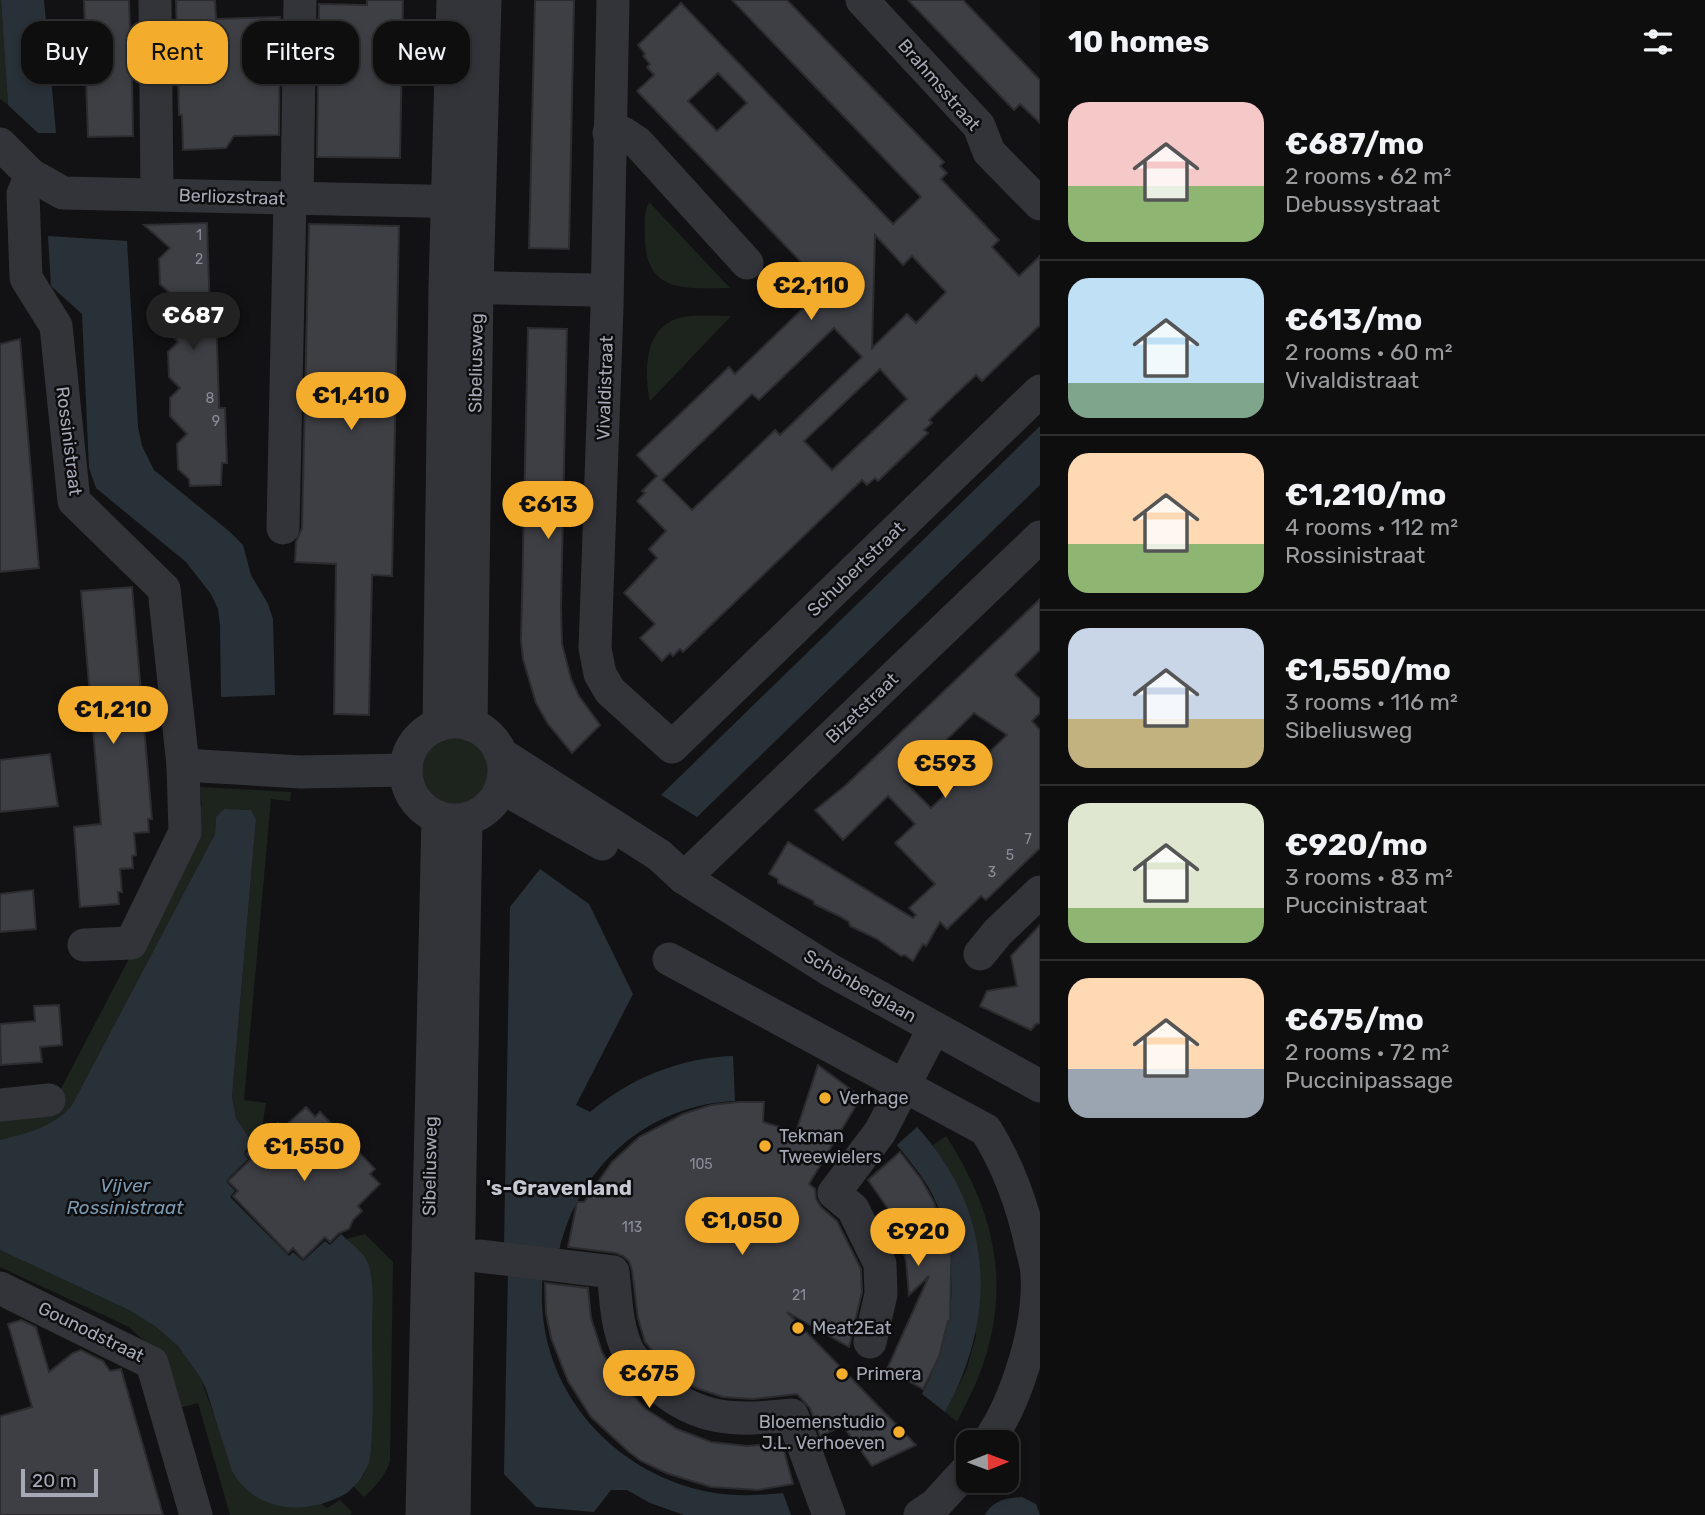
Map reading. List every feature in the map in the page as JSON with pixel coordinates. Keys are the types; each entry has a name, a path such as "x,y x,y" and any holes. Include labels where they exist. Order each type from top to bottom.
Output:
{"street":[{"path":"155,0 157,194"},
{"path":"283,528 300,0"},
{"name":"Sibeliusweg","path":"453,0 447,202 461,287 455,725"},
{"name":"Sibeliusweg","path":"461,287 481,202 485,0"},
{"name":"Vivaldistraat","path":"612,0 595,648 600,674 610,691 672,747"},
{"name":"Brahmsstraat","path":"862,0 979,126 989,152 1040,204"},
{"path":"610,133 623,133 638,144 747,263"},
{"name":"Berliozstraat","path":"0,144 31,174 63,192 481,202"},
{"name":"Rossinistraat","path":"31,174 23,194 26,278 56,326 74,501 164,589 183,765 185,832 131,943 84,945"},
{"path":"461,287 593,290 606,293"},
{"name":"Schubertstraat","path":"672,747 1040,391"},
{"name":"Bizetstraat","path":"684,878 1040,537"},
{"path":"455,725 488,736 501,770 490,806 452,818 421,806 411,794 406,770 413,747 420,737 455,725"},
{"path":"183,765 301,772 406,770"},
{"name":"Schönberglaan","path":"501,770 659,855 684,878 830,970 1040,1086"},
{"name":"Sibeliusweg","path":"422,1515 452,818"},
{"name":"Sibeliusweg","path":"452,818 454,1515"},
{"path":"980,954 998,932 1040,892"},
{"path":"669,959 986,1130 1003,1157 1019,1198 1039,1274 1033,1328 1017,1385 996,1430"},
{"path":"870,1342 881,1294 880,1265 853,1209 834,1193 880,1132 934,1028"},
{"path":"0,1105 49,1100"},
{"path":"479,1256 614,1272 617,1313 628,1350 646,1374 668,1395 697,1412 756,1419 792,1415 829,1515"},
{"name":"Gounodstraat","path":"0,1288 152,1363 196,1515"},
{"path":"920,1515 935,1505 956,1482"}],"shaded area":[{"path":"1,0 8,105 0,99"},
{"path":"649,202 730,288 672,284 653,270 647,257 645,239 645,216"},
{"path":"731,316 650,401 648,357 655,336 662,327 685,317"},
{"path":"455,738 478,748 488,771 478,794 455,804 432,794 422,771 432,748"},
{"path":"200,787 291,792 290,801 271,799 244,1100 266,1103 262,1128 251,1141 236,1118 232,1097 256,819 251,810 224,809 216,817 215,834 72,1105 48,1124 0,1140 0,1111 52,1106 192,838 192,808 202,807"},
{"path":"946,1136 977,1194 987,1223 994,1253 996,1283 995,1314 989,1345 978,1378 957,1422 945,1412 966,1371 976,1336 951,1172 933,1145"},
{"path":"365,1234 393,1262 390,1461 380,1480 364,1497 353,1486 364,1475 371,1447 372,1289 367,1261 346,1239"},
{"path":"0,1250 131,1311 156,1327 178,1346 200,1377 219,1428 327,1508 340,1500 352,1512 350,1515 230,1515 198,1403 179,1408 152,1348 129,1327 0,1267"}],"water":[{"path":"1,0 44,0 46,21 21,21 21,84 52,84 56,133 38,133 8,105"},
{"path":"48,236 127,241 138,427 142,446 154,470 243,545 251,575 268,604 273,619 275,695 221,697 220,625 218,609 211,594 186,562 96,488 89,468 82,314 51,286"},
{"path":"1040,426 1040,485 697,817 661,795"},
{"name":"Vijver Rossinistraat","path":"224,809 251,810 256,819 232,1097 236,1118 251,1141 244,1154 248,1159 226,1181 235,1191 230,1197 289,1256 293,1252 303,1261 325,1241 330,1245 341,1234 365,1257 371,1276 372,1418 371,1454 368,1464 361,1478 347,1493 317,1505 301,1507 269,1503 255,1496 243,1485 232,1471 200,1377 178,1346 156,1327 131,1311 0,1250 0,1140 48,1124 72,1105 215,834 216,817"},
{"path":"540,869 589,904 633,994 576,1105 590,1112 622,1089 657,1072 694,1061 733,1056 735,1101 703,1105 673,1114 646,1128 622,1146 600,1167 583,1192 569,1220 559,1251 504,1248 510,907"},
{"path":"917,1127 942,1159 961,1192 973,1228 980,1264 980,1301 974,1338 962,1375 945,1412 922,1394 934,1370 949,1318 952,1265 948,1239 929,1188 897,1145"},
{"path":"508,1270 543,1274 542,1311 548,1345 560,1378 578,1408 600,1435 627,1457 658,1475 692,1488 737,1495 783,1493 791,1515 684,1515 650,1503 627,1490 611,1490 594,1512 536,1507 504,1474"},
{"path":"1022,1497 1036,1504 1040,1515 985,1515 996,1503"}],"building":[{"path":"84,0 129,0 127,84 132,84 133,136 88,137 86,84 113,84 113,21 85,21"},
{"path":"176,0 215,0 216,19 280,17 280,21 242,21 242,84 279,84 279,135 234,136 226,148 183,150 178,84 228,84 228,21 177,21"},
{"path":"367,0 403,0 403,21 373,21 373,84 401,84 400,158 317,157 318,84 359,84 359,21 319,21 319,4 367,5"},
{"path":"535,0 574,0 569,249 529,248"},
{"path":"732,0 787,0 944,162 940,166 947,173 941,179 999,240 992,247 1019,276 1040,256 1040,325 982,381 976,375 960,390 929,420 932,423 924,430 928,433 878,481 875,478 867,485 862,480 683,652 680,649 673,656 670,653 662,661 640,638 655,624 624,593 657,558 649,549 666,531 637,501 645,493 642,491 657,476 637,455 729,367 735,374 825,287 637,91 654,75 647,67 650,64 638,45 681,3 893,224 921,197","holes":["718,73 747,103 717,131 688,101","875,235 903,265 912,256 946,292 916,323 907,314 872,348","834,328 862,357 780,435 775,430 692,510 662,480 752,394 759,400","880,369 907,399 832,470 804,441"]},
{"path":"908,0 963,0 1040,80 1040,123 1020,104 1014,110"},
{"path":"207,223 210,315 216,315 219,408 225,408 227,463 222,463 221,485 190,486 189,479 178,469 177,444 187,434 170,416 170,398 180,388 169,377 168,352 178,342 161,323 161,306 172,295 160,284 159,259 170,248 144,225"},
{"path":"309,224 399,226 392,576 372,575 369,715 334,714 336,564 295,562 296,542 302,528"},
{"path":"528,328 567,329 562,644 571,679 579,696 600,725 572,753 548,724 536,703 523,659 521,641"},
{"path":"20,339 39,568 0,572 0,344"},
{"path":"132,587 152,819 148,819 149,832 134,833 136,855 132,856 133,868 120,869 122,892 118,892 119,904 80,907 74,827 101,824 81,591"},
{"path":"1040,599 1040,650 1015,675 1040,699 1040,713 1032,721 1040,730 1040,848 986,900 981,896 947,929 940,922 926,946 923,944 913,961 850,926 849,922 814,904 814,901 778,883 778,879 769,874 788,842 913,918 916,915 909,908 935,884 895,843 915,824 888,796 843,840 815,810 846,785","holes":["974,713 1007,735 931,808 904,781"]},
{"path":"50,754 58,806 0,812 0,760"},
{"path":"33,890 36,929 0,932 0,894"},
{"path":"1040,925 1040,1023 1031,1030 980,1006 987,991 1017,986 1011,956"},
{"path":"59,1005 62,1045 40,1047 42,1062 1,1065 0,1024 35,1021 34,1006"},
{"path":"818,1065 861,1097 809,1184 815,1189 816,1199 821,1207 837,1221 861,1269 862,1292 849,1347 787,1312 916,1445 872,1466 843,1426 820,1436 810,1408 797,1394 753,1399 723,1397 683,1381 662,1363 645,1342 638,1318 629,1261 615,1253 568,1247 577,1202 584,1202 612,1162 639,1137 683,1114 711,1105 738,1102 764,1102 763,1122 796,1132"},
{"path":"306,1107 315,1117 320,1112 375,1169 370,1174 380,1184 358,1206 362,1211 349,1229 339,1233 330,1242 325,1237 303,1259 293,1248 288,1253 233,1196 238,1191 228,1181 251,1159 246,1154 261,1135 278,1123 283,1128"},
{"path":"900,1152 921,1179 934,1202 946,1240 952,1228 950,1321 939,1357 923,1389 887,1369 929,1276 909,1295 906,1261 897,1226 868,1180"},
{"path":"545,1283 588,1288 591,1318 602,1352 621,1383 646,1409 677,1429 711,1442 747,1446 782,1443 793,1484 758,1490 711,1487 666,1473 629,1452 591,1417 568,1381 551,1338 546,1313"},
{"path":"21,1320 36,1327 49,1372 81,1350 103,1361 110,1371 121,1369 163,1515 0,1515 0,1416 32,1407 8,1324"}],"place":[{"name":"Verhage","path":"825,1098"},
{"name":"Tekman Tweewielers","path":"765,1146"},
{"name":"Meat2Eat","path":"798,1328"},
{"name":"Primera","path":"842,1374"},
{"name":"Bloemenstudio J.L. Verhoeven","path":"899,1432"}],"district":[{"name":"'s-Gravenland","path":"559,1187"}]}
